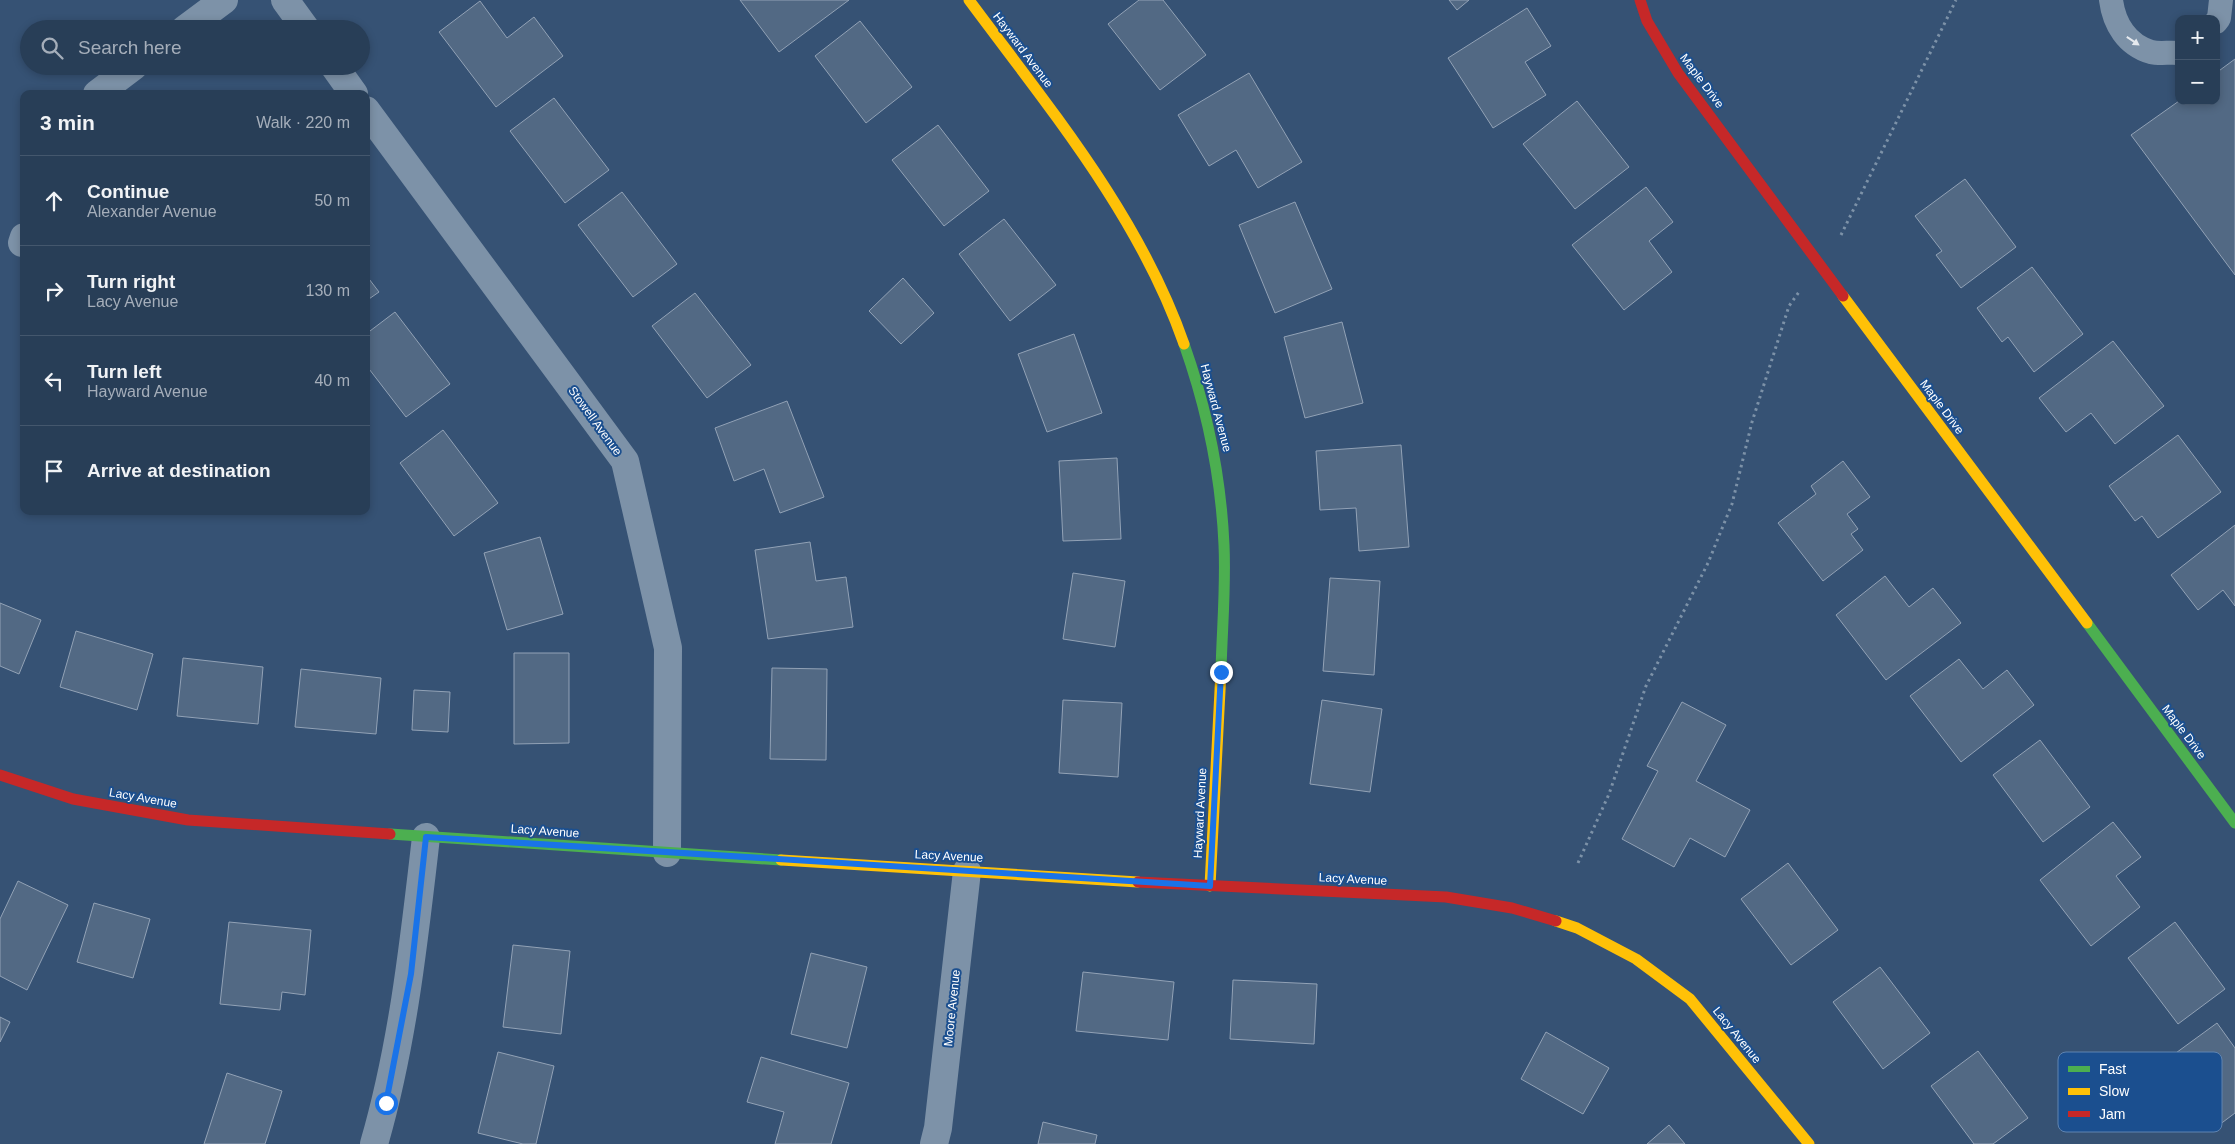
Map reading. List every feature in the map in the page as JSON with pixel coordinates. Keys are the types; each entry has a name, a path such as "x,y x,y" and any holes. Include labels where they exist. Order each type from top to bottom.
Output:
{"street":[{"path":"197,20 224,0"},
{"path":"285,0 299,20"},
{"name":"Hayward Avenue","path":"969,0 1076,143 1143,250 1175,318 1200,390 1217,467 1224,546 1221,672 1210,886"},
{"name":"Maple Drive","path":"1640,0 1647,21 1678,74 2235,823"},
{"path":"102,90 122,75"},
{"path":"340,75 351,90"},
{"name":"Stowell Avenue","path":"370,115 625,460 668,648 667,853"},
{"name":"Lacy Avenue","path":"0,775 73,799 188,820 667,853 1210,886 1446,897 1512,908 1577,928 1636,959 1690,999 1809,1144"},
{"path":"374,1144 386,1103 411,974 426,837"},
{"name":"Moore Avenue","path":"934,1144 938,1128 968,871"}],"lane":[{"path":"2111,0 2113,16 2128,39 2152,52 2175,53"}],"path":[{"path":"1578,863 1609,794 1646,686 1708,564 1732,504 1752,422 1790,306 1795,295 1822,270 1850,219 1956,0"}],"building":[{"path":"740,0 849,0 779,52"},
{"path":"1139,0 1163,0 1206,55 1160,90 1108,24"},
{"path":"1449,0 1469,0 1457,10"},
{"path":"480,1 507,38 534,17 563,56 496,107 439,32"},
{"path":"1527,8 1551,46 1525,62 1546,95 1493,128 1448,58"},
{"path":"860,21 912,87 866,123 815,56"},
{"path":"2235,59 2235,275 2131,135 2175,104 2220,105 2220,70"},
{"path":"1249,73 1302,162 1258,188 1236,150 1209,166 1178,115"},
{"path":"554,98 609,170 565,203 510,131"},
{"path":"1577,101 1629,167 1575,209 1523,144"},
{"path":"938,125 989,191 944,226 892,160"},
{"path":"1965,179 2016,247 1961,288 1936,255 1942,251 1915,216"},
{"path":"1646,187 1673,222 1649,241 1672,272 1624,310 1572,245"},
{"path":"622,192 677,264 633,297 578,225"},
{"path":"1295,202 1332,289 1275,313 1239,225"},
{"path":"1004,219 1056,285 1010,321 959,254"},
{"path":"2032,267 2083,334 2034,372 2008,337 2002,342 1977,308"},
{"path":"903,278 934,313 901,344 869,311"},
{"path":"370,280 379,292 370,298"},
{"path":"695,293 751,365 707,398 652,326"},
{"path":"395,312 450,384 406,417 370,370 370,331"},
{"path":"1342,322 1363,403 1305,418 1284,337"},
{"path":"1074,334 1102,413 1047,432 1018,354"},
{"path":"2113,341 2164,406 2115,444 2091,413 2066,432 2039,398"},
{"path":"787,401 824,497 780,513 764,469 734,481 715,428"},
{"path":"443,430 498,503 454,536 400,463"},
{"path":"2178,435 2221,492 2158,538 2142,516 2135,521 2109,486"},
{"path":"1401,445 1409,547 1359,551 1356,508 1320,510 1316,451"},
{"path":"1117,458 1121,539 1063,541 1059,461"},
{"path":"1843,461 1870,497 1847,514 1858,529 1851,534 1863,550 1823,581 1778,523 1816,494 1811,486"},
{"path":"2235,525 2235,606 2223,590 2198,610 2171,575"},
{"path":"540,537 563,614 507,630 484,553"},
{"path":"810,542 816,581 846,577 853,627 768,639 755,550"},
{"path":"1073,573 1125,581 1115,647 1063,639"},
{"path":"1885,576 1909,607 1933,588 1961,623 1886,680 1836,615"},
{"path":"1330,578 1380,581 1374,675 1323,671"},
{"path":"0,603 41,620 19,674 0,666"},
{"path":"76,631 153,654 137,710 60,687"},
{"path":"514,653 569,653 569,743 514,744"},
{"path":"183,658 263,667 258,724 177,716"},
{"path":"1959,659 1983,689 2007,670 2034,705 1961,762 1910,696"},
{"path":"772,668 827,669 826,760 770,759"},
{"path":"301,669 381,678 376,734 295,727"},
{"path":"414,690 450,692 448,732 412,730"},
{"path":"1063,700 1122,703 1118,777 1059,773"},
{"path":"1322,700 1382,709 1370,792 1310,784"},
{"path":"1682,702 1726,725 1696,781 1750,810 1725,857 1690,838 1674,867 1622,839 1658,771 1647,766"},
{"path":"2040,740 2090,807 2043,842 1993,775"},
{"path":"2113,822 2141,857 2116,876 2140,907 2091,946 2040,880"},
{"path":"1788,863 1838,930 1791,965 1741,899"},
{"path":"18,881 68,905 27,990 0,976 0,919"},
{"path":"94,903 150,919 133,978 77,962"},
{"path":"229,922 311,930 305,995 282,992 280,1010 220,1004"},
{"path":"2175,922 2225,989 2178,1024 2128,958"},
{"path":"513,945 570,951 561,1034 503,1027"},
{"path":"811,953 867,967 847,1048 791,1034"},
{"path":"1880,967 1930,1033 1883,1069 1833,1002"},
{"path":"1083,972 1174,982 1168,1040 1076,1031"},
{"path":"1233,980 1317,984 1314,1044 1230,1039"},
{"path":"0,1017 10,1022 0,1042"},
{"path":"2217,1023 2235,1048 2235,1113 2222,1123 2222,1052 2177,1052"},
{"path":"1546,1032 1609,1068 1583,1114 1521,1079"},
{"path":"1978,1051 2028,1118 1993,1144 1974,1144 1931,1086"},
{"path":"498,1052 554,1066 536,1144 523,1144 478,1133"},
{"path":"761,1057 849,1083 831,1144 775,1144 784,1112 747,1102"},
{"path":"227,1073 282,1091 265,1144 204,1144"},
{"path":"1043,1122 1097,1135 1095,1144 1038,1144"},
{"path":"1669,1125 1685,1144 1647,1144"}],"traffic: fast":[{"path":"1184,344 1200,393 1212,443 1220,494 1224,561 1221,671"},
{"path":"2087,623 2235,823"},
{"path":"390,834 781,860"}],"traffic: slow":[{"path":"969,0 1060,122 1090,164 1117,207 1143,251 1165,297 1184,344"},
{"path":"1843,296 2087,623"},
{"path":"1210,886 1221,671"},
{"path":"781,860 1138,882"},
{"path":"1556,921 1577,928 1636,959 1690,999 1809,1144"}],"traffic: jam":[{"path":"1640,0 1647,21 1678,73 1843,296"},
{"path":"0,775 73,799 188,820 390,834"},
{"path":"1138,882 1446,897 1512,908 1556,921"}],"route":[{"path":"386,1103 411,974 426,837 1210,886 1221,672"}]}
